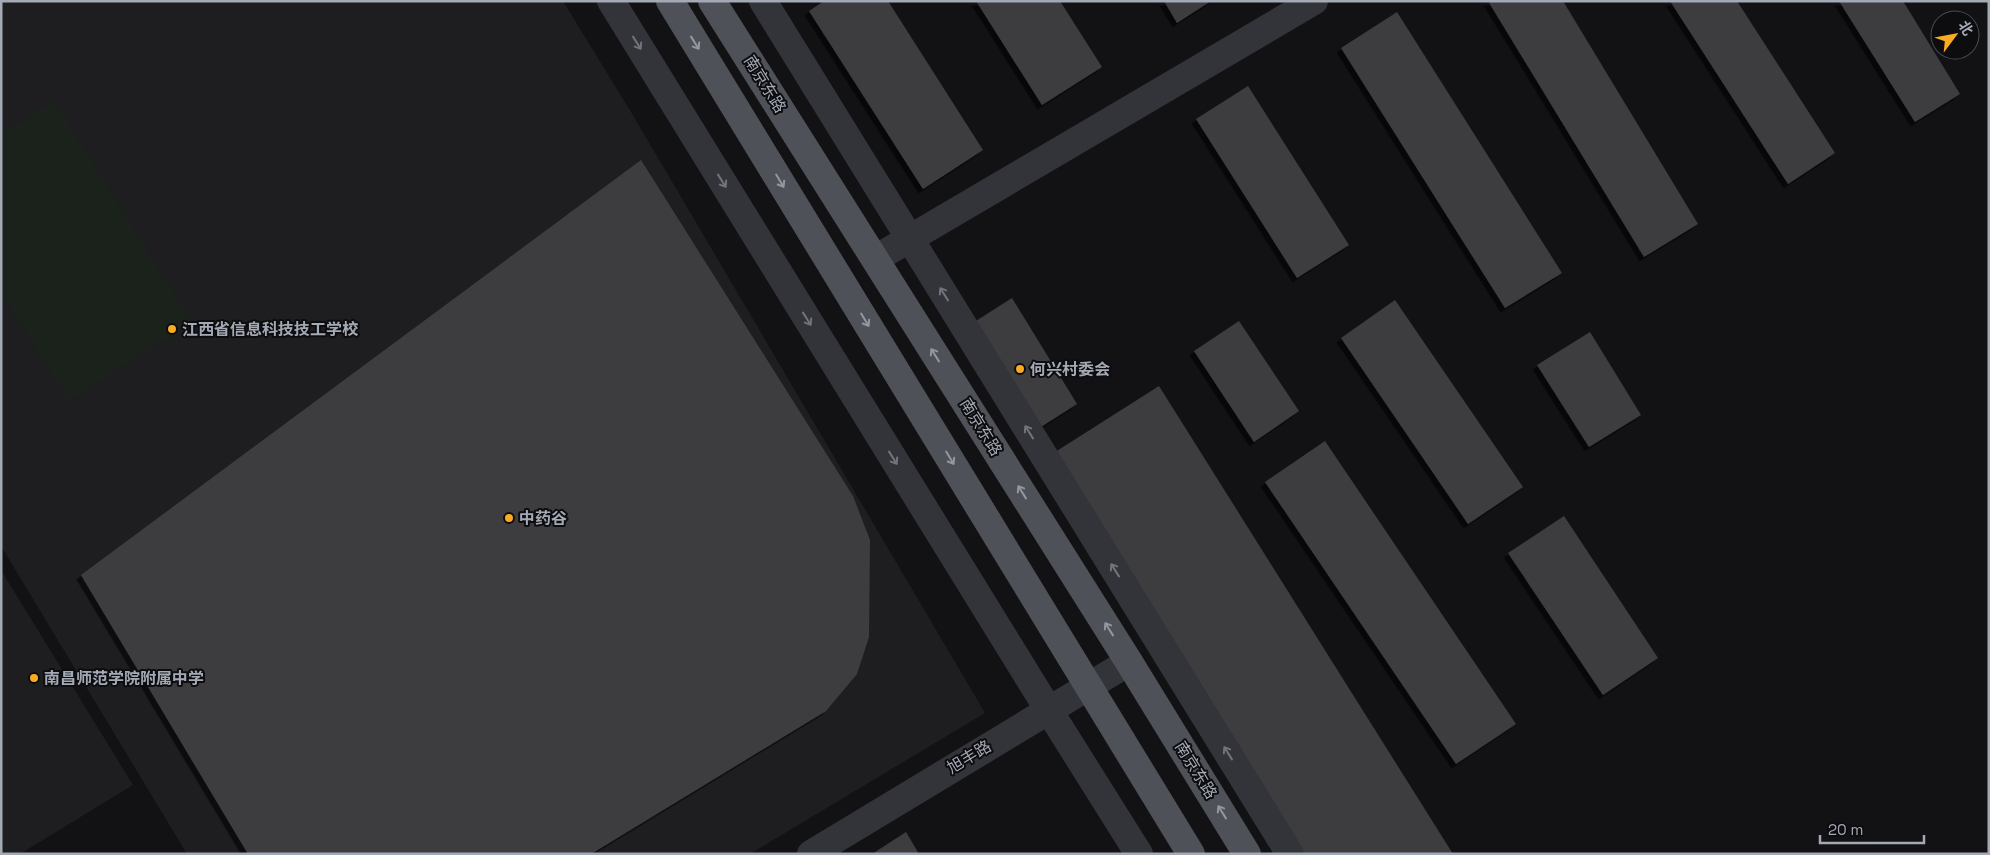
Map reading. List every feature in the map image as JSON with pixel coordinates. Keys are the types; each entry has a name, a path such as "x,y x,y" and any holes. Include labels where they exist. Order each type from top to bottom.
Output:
{"main road":[{"path":"670,1 1191,854"},
{"name":"南京东路","path":"712,1 1129,662 1247,854"}],"street":[{"path":"611,1 1139,854"},
{"path":"763,1 1290,854"},
{"path":"875,259 1314,1"},
{"name":"旭丰路","path":"811,854 1048,709 1129,662"}],"shaded area":[{"path":"1,1 563,1 631,112 985,713 750,854 187,854 1,546"},
{"path":"54,101 192,323 69,400 1,292 1,134"},
{"name":"南昌师范学院附属中学","path":"1,570 133,785 20,854 1,854"}],"building":[{"path":"824,1 888,1 983,150 923,189 809,11"},
{"path":"976,1 1060,1 1102,67 1042,105"},
{"path":"1164,1 1211,1 1177,23"},
{"path":"1488,1 1563,1 1698,224 1644,257"},
{"path":"1670,1 1737,1 1835,153 1788,184"},
{"path":"1839,1 1903,1 1930,45 1930,60 1939,60 1960,94 1915,122"},
{"path":"1397,12 1562,273 1505,308 1341,48"},
{"path":"1248,86 1349,245 1297,278 1196,119"},
{"name":"中药谷","path":"641,160 853,496 870,540 869,637 857,674 826,711 591,854 248,854 81,575"},
{"path":"1012,298 1077,404 1033,432 968,326"},
{"path":"1395,300 1523,487 1468,524 1341,338"},
{"path":"1239,321 1299,411 1254,442 1194,351"},
{"path":"1590,332 1641,415 1589,447 1537,365"},
{"path":"1159,386 1453,854 1304,854 1052,454"},
{"path":"1325,441 1516,724 1456,764 1265,482"},
{"path":"1564,516 1658,658 1603,695 1508,553"},
{"path":"906,832 919,854 872,854"}],"place":[{"name":"江西省信息科技技工学校","path":"172,329"},
{"name":"何兴村委会","path":"1020,369"},
{"name":"中药谷","path":"509,518"},
{"name":"南昌师范学院附属中学","path":"34,678"}]}
